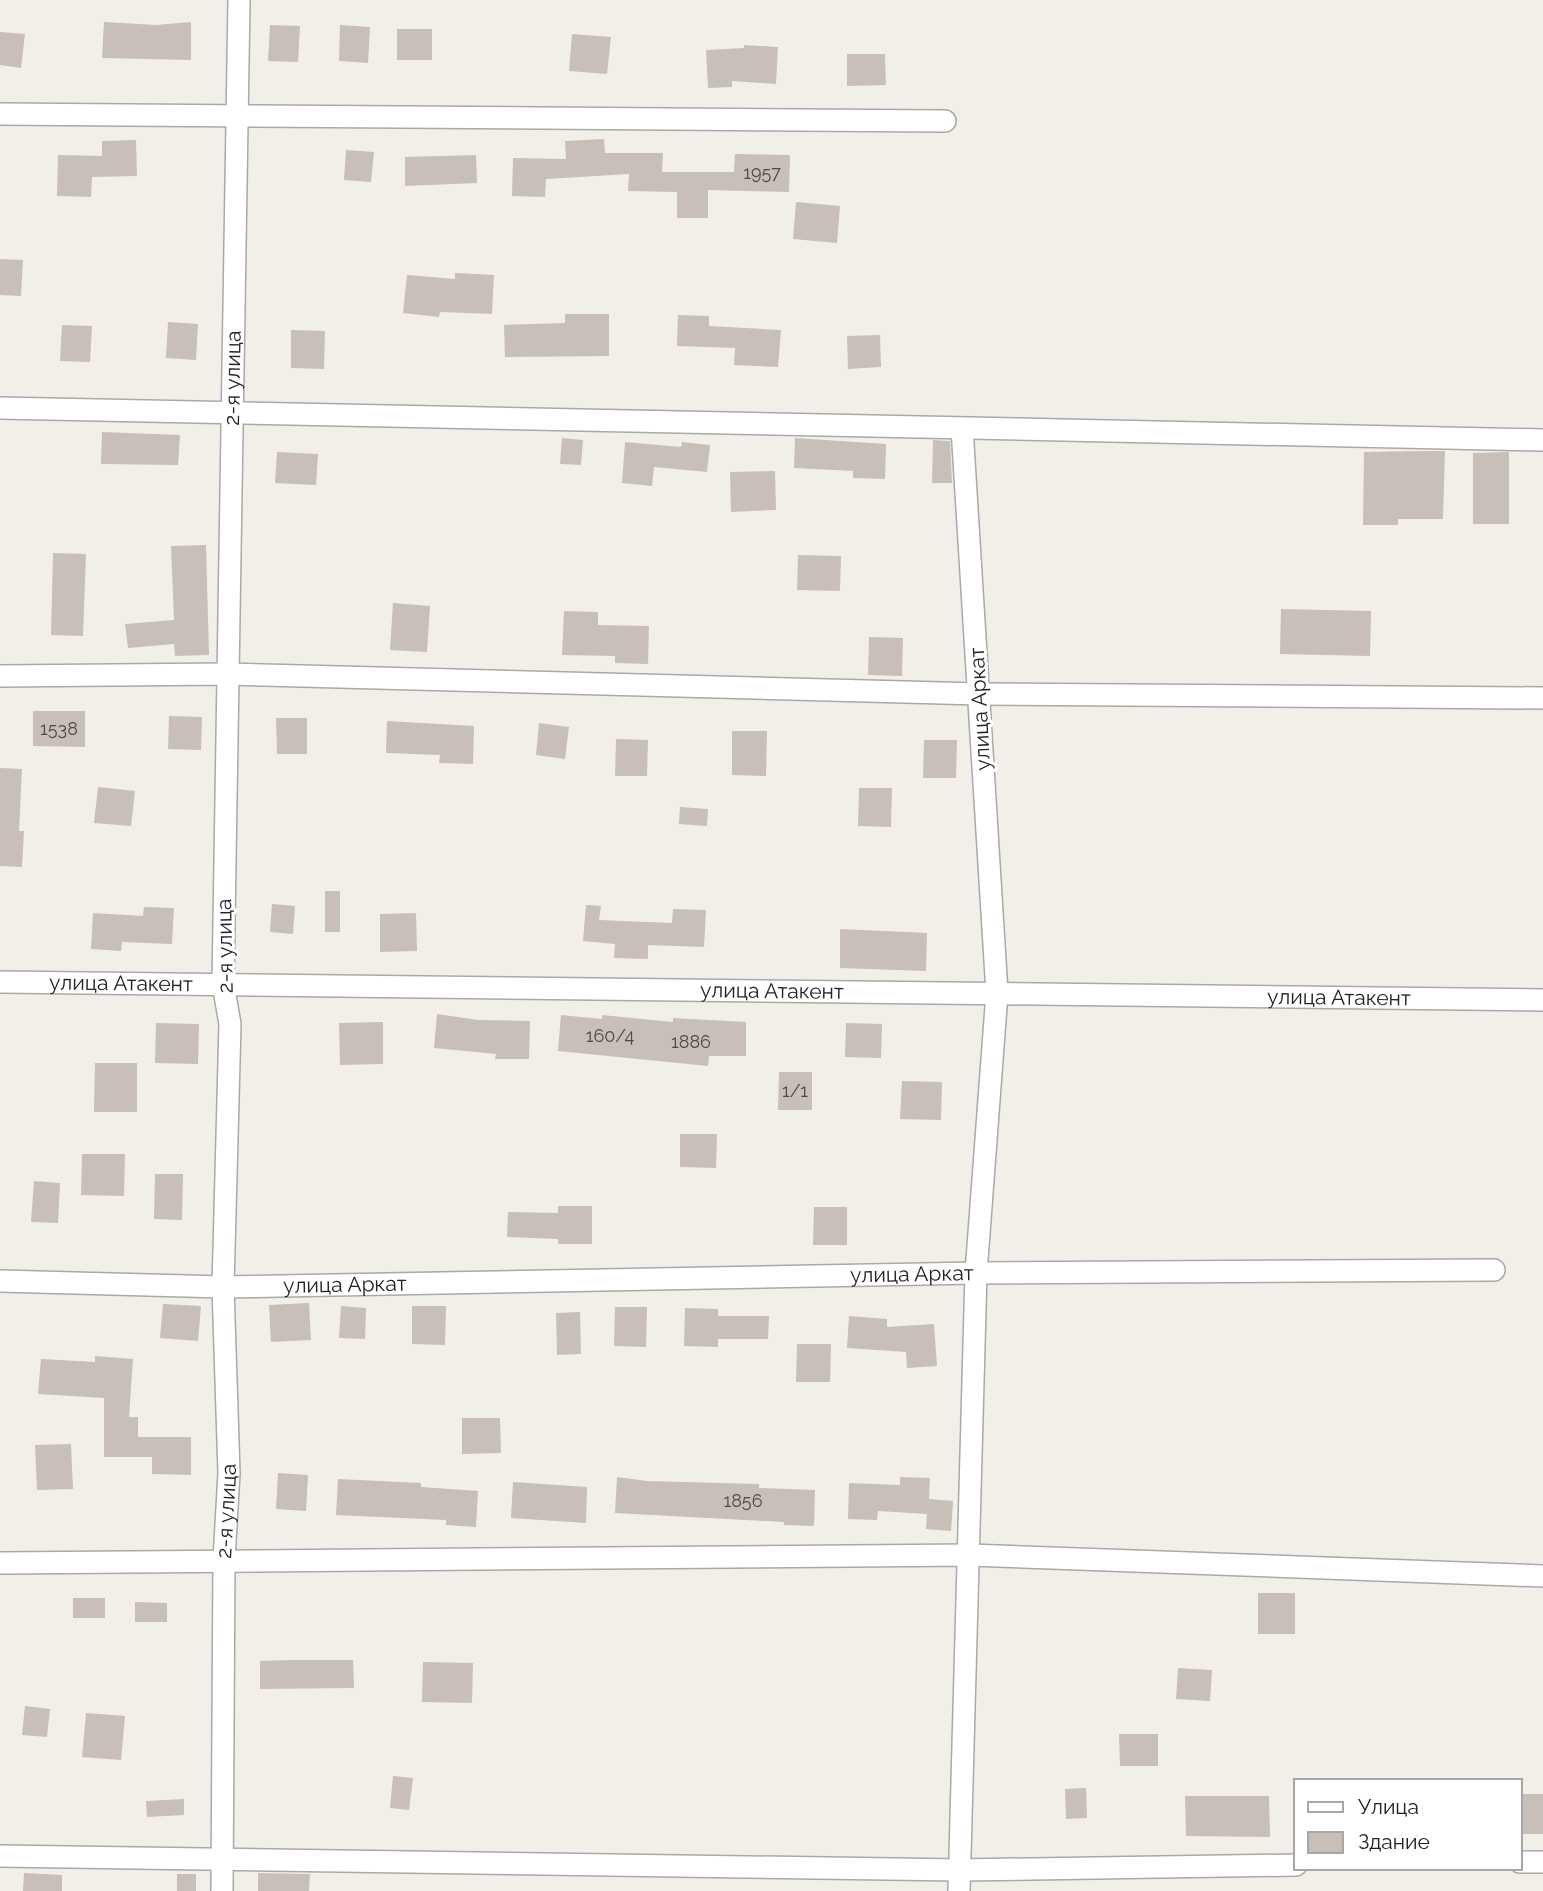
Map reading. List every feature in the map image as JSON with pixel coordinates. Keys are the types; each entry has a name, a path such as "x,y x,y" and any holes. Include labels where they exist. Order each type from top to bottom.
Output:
{"street":[{"name":"2-я улица","path":"222,1891 224,1560 229,1472 223,1287 230,1024 223,984 230,414 239,113 239,0"},
{"path":"0,114 239,113 945,121"},
{"path":"0,408 1543,440"},
{"name":"улица Аркат","path":"0,1281 223,1287 976,1273 997,993 962,428"},
{"path":"0,676 226,674 979,694 1543,698"},
{"name":"улица Атакент","path":"0,982 1543,1000"},
{"path":"959,1891 976,1273 1494,1270"},
{"path":"0,1563 970,1555 1543,1576"},
{"path":"0,1856 960,1870 1294,1865"},
{"path":"1522,1863 1543,1862"}],"building":[{"path":"104,22 156,25 191,22 191,60 102,58"},
{"path":"270,25 300,26 298,62 268,61"},
{"path":"340,25 370,27 368,63 339,61"},
{"path":"397,29 432,29 432,60 397,60"},
{"path":"0,32 25,34 21,68 0,65"},
{"path":"572,34 611,37 607,74 569,71"},
{"path":"744,45 778,47 776,84 732,81 732,87 708,88 706,50 744,48"},
{"path":"847,54 885,54 886,85 847,86"},
{"path":"604,139 605,153 663,153 662,172 734,172 735,154 790,155 789,192 708,190 708,218 677,218 677,192 628,191 629,174 546,179 545,197 512,196 513,158 566,159 565,141"},
{"path":"136,140 137,176 92,177 91,197 57,196 58,155 102,156 102,141"},
{"path":"346,150 374,152 371,182 344,180"},
{"path":"476,155 477,183 405,186 405,157"},
{"path":"796,202 840,206 837,243 793,239"},
{"path":"0,259 23,260 21,296 0,295"},
{"path":"455,273 494,275 492,314 440,312 439,317 403,313 407,275 455,279"},
{"path":"565,314 609,314 609,356 505,357 504,325 565,323"},
{"path":"678,315 709,316 709,326 781,330 778,367 734,365 735,348 677,346"},
{"path":"168,322 198,324 196,360 166,358"},
{"path":"62,325 92,326 90,362 60,361"},
{"path":"291,330 325,331 324,369 291,368"},
{"path":"880,335 881,367 848,369 847,336"},
{"path":"102,432 180,435 178,465 101,464"},
{"path":"562,438 583,440 581,465 560,464"},
{"path":"795,438 886,444 885,479 853,478 853,471 794,468"},
{"path":"933,440 950,441 952,483 932,483"},
{"path":"625,442 681,447 682,442 710,445 707,472 654,467 652,486 622,483"},
{"path":"1445,451 1443,519 1398,519 1398,525 1363,525 1364,452"},
{"path":"277,452 318,454 316,485 275,483"},
{"path":"1509,452 1509,524 1473,524 1473,453"},
{"path":"775,471 776,510 731,512 730,472"},
{"path":"206,545 209,655 175,656 174,644 128,648 125,624 174,620 171,546"},
{"path":"53,553 86,554 83,636 51,635"},
{"path":"798,555 841,556 840,591 797,590"},
{"path":"393,603 430,606 427,652 390,650"},
{"path":"1281,609 1371,611 1370,656 1280,654"},
{"path":"564,611 598,612 598,625 649,626 648,664 615,663 615,656 562,655"},
{"path":"869,637 903,638 902,676 868,675"},
{"path":"33,711 85,711 85,747 33,746"},
{"path":"169,716 202,717 201,750 168,749"},
{"path":"276,718 307,718 307,754 277,754"},
{"path":"387,721 474,726 473,764 439,763 440,755 386,753"},
{"path":"539,723 569,727 565,759 536,755"},
{"path":"732,731 767,731 766,776 732,775"},
{"path":"616,739 648,740 647,776 615,776"},
{"path":"924,740 957,740 956,778 923,778"},
{"path":"0,768 22,769 19,831 24,831 22,867 0,866"},
{"path":"98,787 135,791 131,826 94,823"},
{"path":"859,788 892,788 891,827 858,826"},
{"path":"680,807 708,809 707,826 679,824"},
{"path":"325,891 340,891 340,932 325,932"},
{"path":"272,904 295,906 293,934 270,932"},
{"path":"586,905 601,906 599,920 672,923 673,909 706,910 704,947 648,945 648,959 614,958 615,944 583,941"},
{"path":"144,907 174,908 172,944 122,942 121,951 91,949 93,913 143,916"},
{"path":"416,913 417,951 380,952 380,914"},
{"path":"840,929 927,933 926,971 840,968"},
{"path":"437,1014 478,1020 530,1021 529,1059 495,1059 496,1054 434,1048"},
{"path":"561,1015 602,1019 602,1015 673,1022 673,1018 746,1022 746,1056 709,1056 708,1066 558,1051"},
{"path":"383,1022 383,1064 340,1065 339,1023"},
{"path":"156,1023 199,1024 198,1064 155,1063"},
{"path":"846,1023 882,1024 881,1058 845,1057"},
{"path":"95,1063 137,1063 137,1112 94,1112"},
{"path":"779,1072 812,1072 812,1110 778,1110"},
{"path":"902,1081 942,1082 941,1120 900,1119"},
{"path":"680,1134 717,1134 716,1168 680,1167"},
{"path":"82,1154 125,1154 124,1196 81,1195"},
{"path":"155,1174 183,1174 182,1220 154,1219"},
{"path":"34,1181 60,1183 58,1223 31,1222"},
{"path":"558,1206 592,1206 592,1244 558,1244 558,1239 507,1237 508,1212 558,1213"},
{"path":"814,1207 847,1207 847,1245 813,1245"},
{"path":"309,1303 311,1340 271,1342 269,1305"},
{"path":"163,1304 201,1306 198,1341 160,1338"},
{"path":"341,1306 366,1308 365,1339 339,1338"},
{"path":"412,1306 446,1306 445,1345 412,1344"},
{"path":"615,1307 647,1307 646,1347 614,1346"},
{"path":"685,1308 718,1309 718,1316 769,1316 768,1339 718,1339 718,1347 684,1346"},
{"path":"580,1312 581,1354 557,1355 556,1313"},
{"path":"849,1316 887,1319 887,1327 934,1324 937,1366 907,1368 906,1352 847,1348"},
{"path":"797,1344 831,1344 830,1382 796,1382"},
{"path":"95,1356 133,1359 129,1417 138,1417 138,1437 191,1437 191,1475 152,1474 152,1457 104,1457 104,1398 38,1394 41,1359 95,1362"},
{"path":"462,1418 500,1418 501,1453 462,1454"},
{"path":"71,1444 73,1489 37,1490 35,1445"},
{"path":"278,1473 308,1475 306,1511 276,1509"},
{"path":"617,1477 647,1481 759,1484 759,1488 815,1490 814,1526 615,1513"},
{"path":"900,1477 930,1478 929,1499 953,1501 951,1531 926,1529 927,1514 878,1511 877,1520 848,1519 849,1483 900,1485"},
{"path":"338,1479 421,1483 421,1487 478,1491 476,1527 446,1525 446,1520 336,1515"},
{"path":"513,1482 587,1487 586,1523 511,1518"},
{"path":"1258,1593 1295,1593 1295,1634 1258,1634"},
{"path":"73,1598 105,1598 105,1618 73,1618"},
{"path":"135,1602 167,1603 167,1622 135,1622"},
{"path":"353,1660 354,1688 260,1689 260,1661"},
{"path":"423,1662 473,1663 472,1703 422,1702"},
{"path":"1178,1668 1212,1670 1210,1701 1176,1699"},
{"path":"25,1706 50,1709 47,1737 22,1735"},
{"path":"86,1713 125,1716 121,1760 82,1757"},
{"path":"1119,1734 1158,1734 1158,1766 1120,1766"},
{"path":"393,1776 413,1778 409,1810 390,1808"},
{"path":"1086,1788 1087,1818 1066,1819 1065,1789"},
{"path":"1522,1794 1543,1794 1543,1834 1522,1834"},
{"path":"1185,1796 1269,1796 1270,1837 1186,1836"},
{"path":"184,1799 184,1815 147,1817 146,1801"},
{"path":"24,1873 62,1875 62,1891 23,1891"},
{"path":"258,1873 310,1874 309,1891 258,1891"},
{"path":"177,1874 196,1874 196,1891 177,1891"}]}
